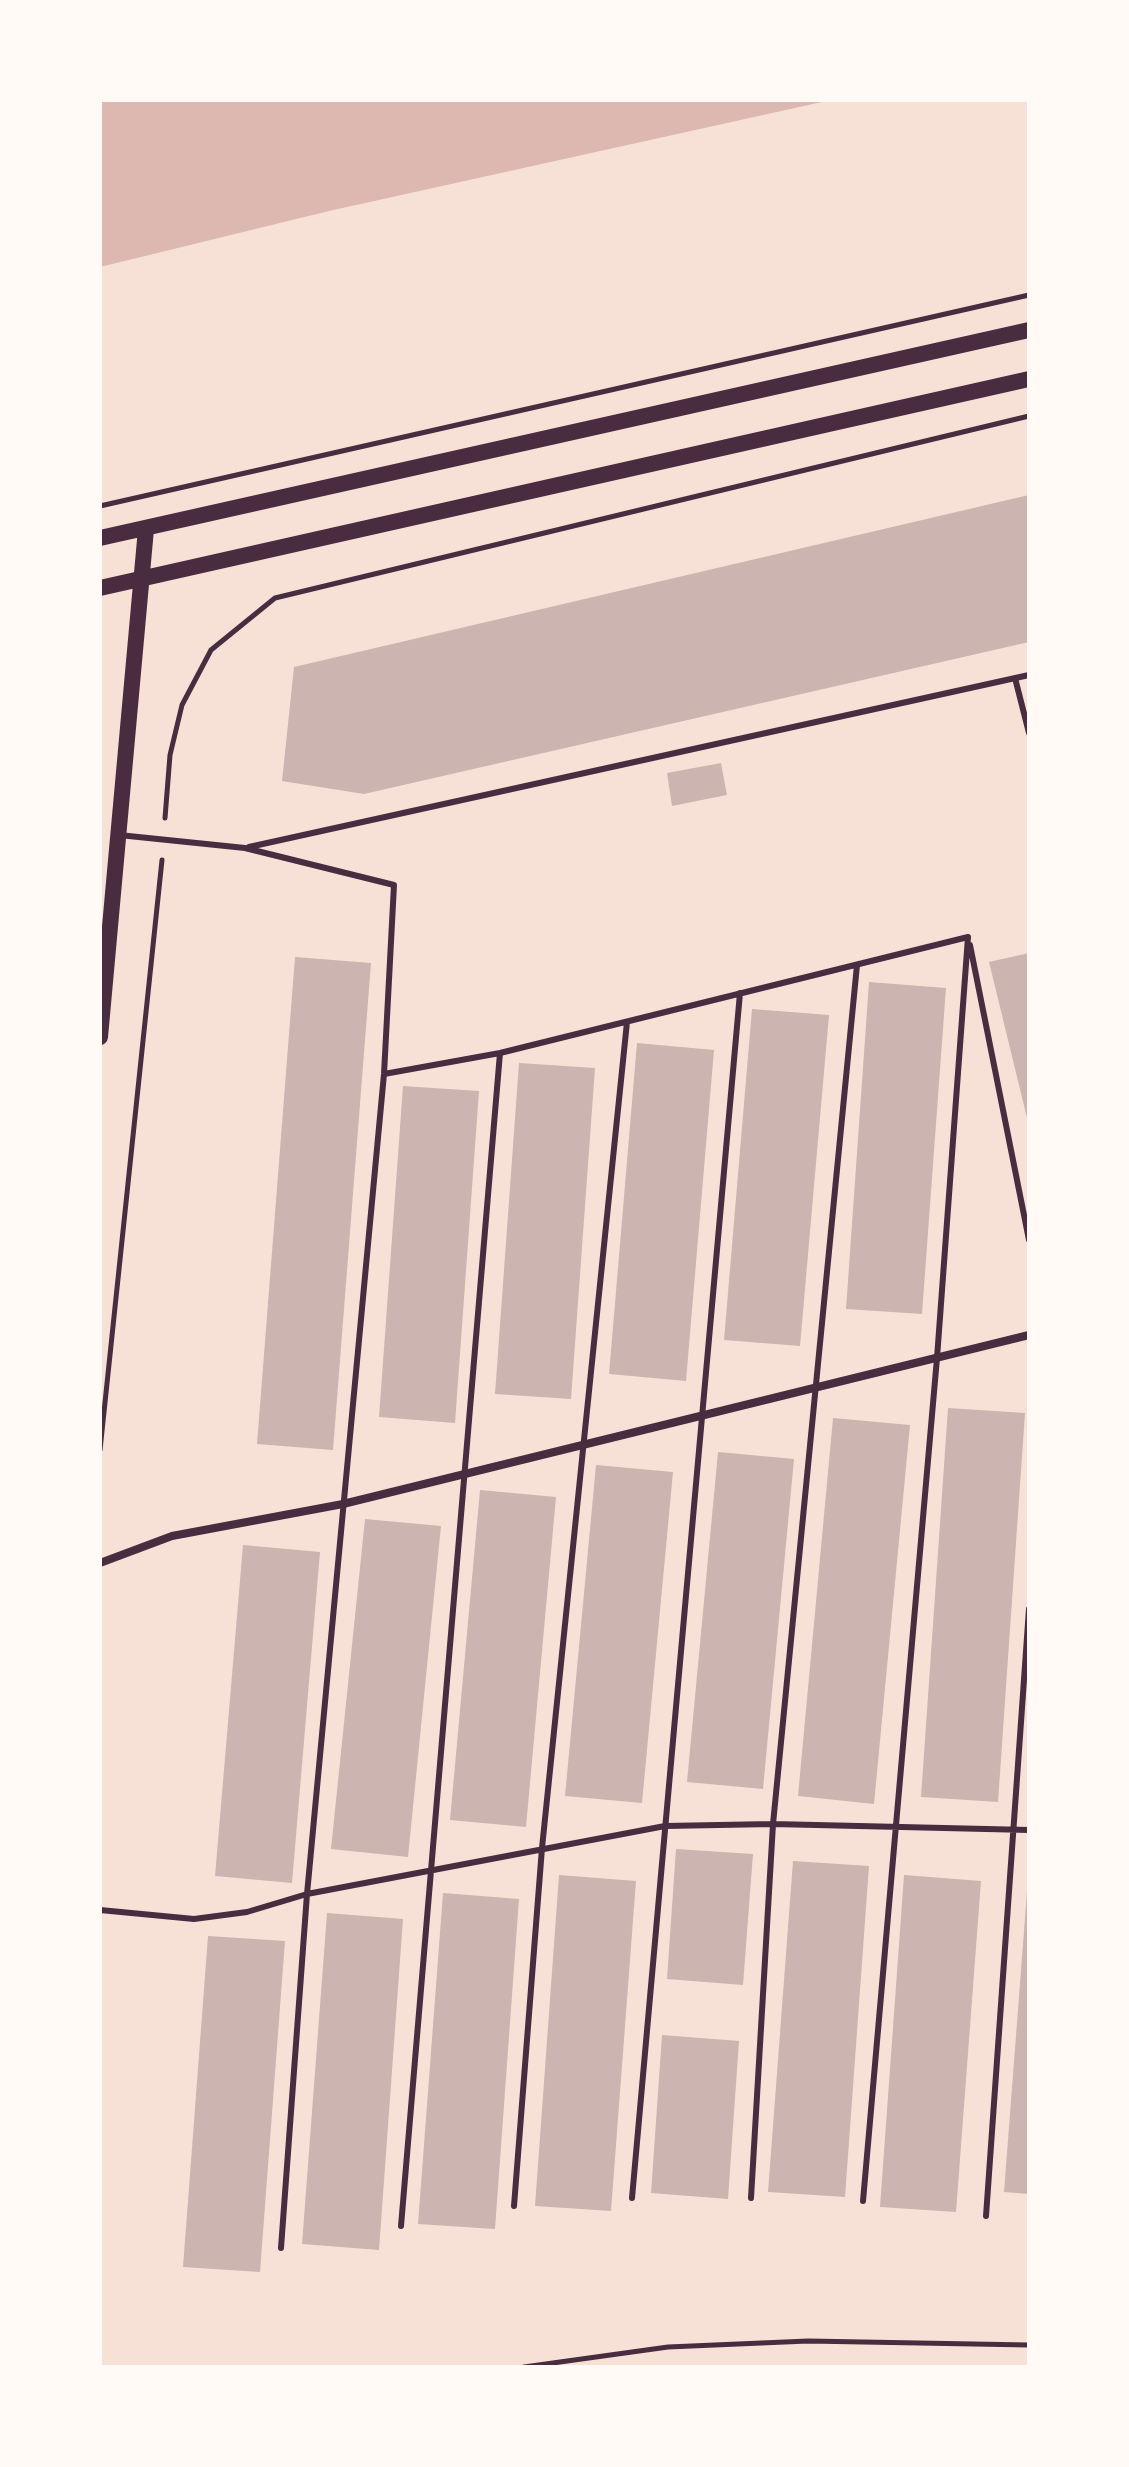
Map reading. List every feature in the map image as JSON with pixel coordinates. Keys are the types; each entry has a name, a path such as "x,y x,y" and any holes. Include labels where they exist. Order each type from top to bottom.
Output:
{"main road":[{"path":"100,538 1029,330"},
{"path":"100,588 1029,379"},
{"path":"100,1037 144,579 146,529"}],"street":[{"path":"100,1563 172,1536 343,1504 1029,1335"}],"lane":[{"path":"245,848 1029,675"},
{"path":"1015,678 1029,733"},
{"path":"119,835 163,837 245,848 394,885 384,1074 307,1894 281,2248"},
{"path":"384,1074 500,1053 968,937"},
{"path":"968,937 1029,1240"},
{"path":"863,2201 937,1358 968,937"},
{"path":"751,2198 773,1824 857,965"},
{"path":"632,2198 740,993"},
{"path":"514,2206 542,1848 627,1022"},
{"path":"401,2226 500,1053"},
{"path":"986,2216 1029,1609"},
{"path":"100,1910 194,1919 247,1912 307,1894 665,1826 773,1824 1029,1830"}],"path":[{"path":"100,506 1029,295"},
{"path":"100,1450 170,755 182,705 211,650 275,598 1029,416"},
{"path":"524,2367 668,2347 808,2341 1029,2345"}],"shaded area":[{"path":"100,100 831,100 329,211 100,267"}],"building":[{"path":"1029,495 1029,642 364,794 282,781 294,667"},
{"path":"721,763 727,795 672,806 667,773"},
{"path":"1029,953 1029,1122 1028,1122 989,962"},
{"path":"295,957 371,963 333,1450 257,1444"},
{"path":"869,982 946,988 922,1314 846,1309"},
{"path":"752,1009 829,1015 800,1346 724,1340"},
{"path":"637,1043 714,1050 686,1381 609,1374"},
{"path":"519,1063 595,1068 571,1399 495,1394"},
{"path":"403,1086 479,1091 455,1423 379,1417"},
{"path":"948,1408 1025,1413 998,1802 921,1797"},
{"path":"833,1418 910,1425 874,1804 798,1796"},
{"path":"718,1452 794,1459 763,1789 687,1782"},
{"path":"596,1465 673,1472 642,1803 565,1796"},
{"path":"480,1490 556,1497 526,1827 450,1820"},
{"path":"365,1519 441,1526 408,1857 331,1849"},
{"path":"243,1545 320,1552 292,1883 215,1876"},
{"path":"676,1849 753,1854 743,1985 667,1979"},
{"path":"793,1861 869,1866 845,2197 768,2192"},
{"path":"559,1875 636,1881 611,2211 535,2206"},
{"path":"904,1875 981,1881 956,2212 880,2207"},
{"path":"1029,1892 1029,2194 1004,2192"},
{"path":"443,1893 519,1899 495,2229 418,2224"},
{"path":"327,1913 403,1919 379,2250 302,2244"},
{"path":"208,1936 285,1941 260,2272 183,2267"},
{"path":"662,2035 739,2041 728,2199 651,2193"}]}
